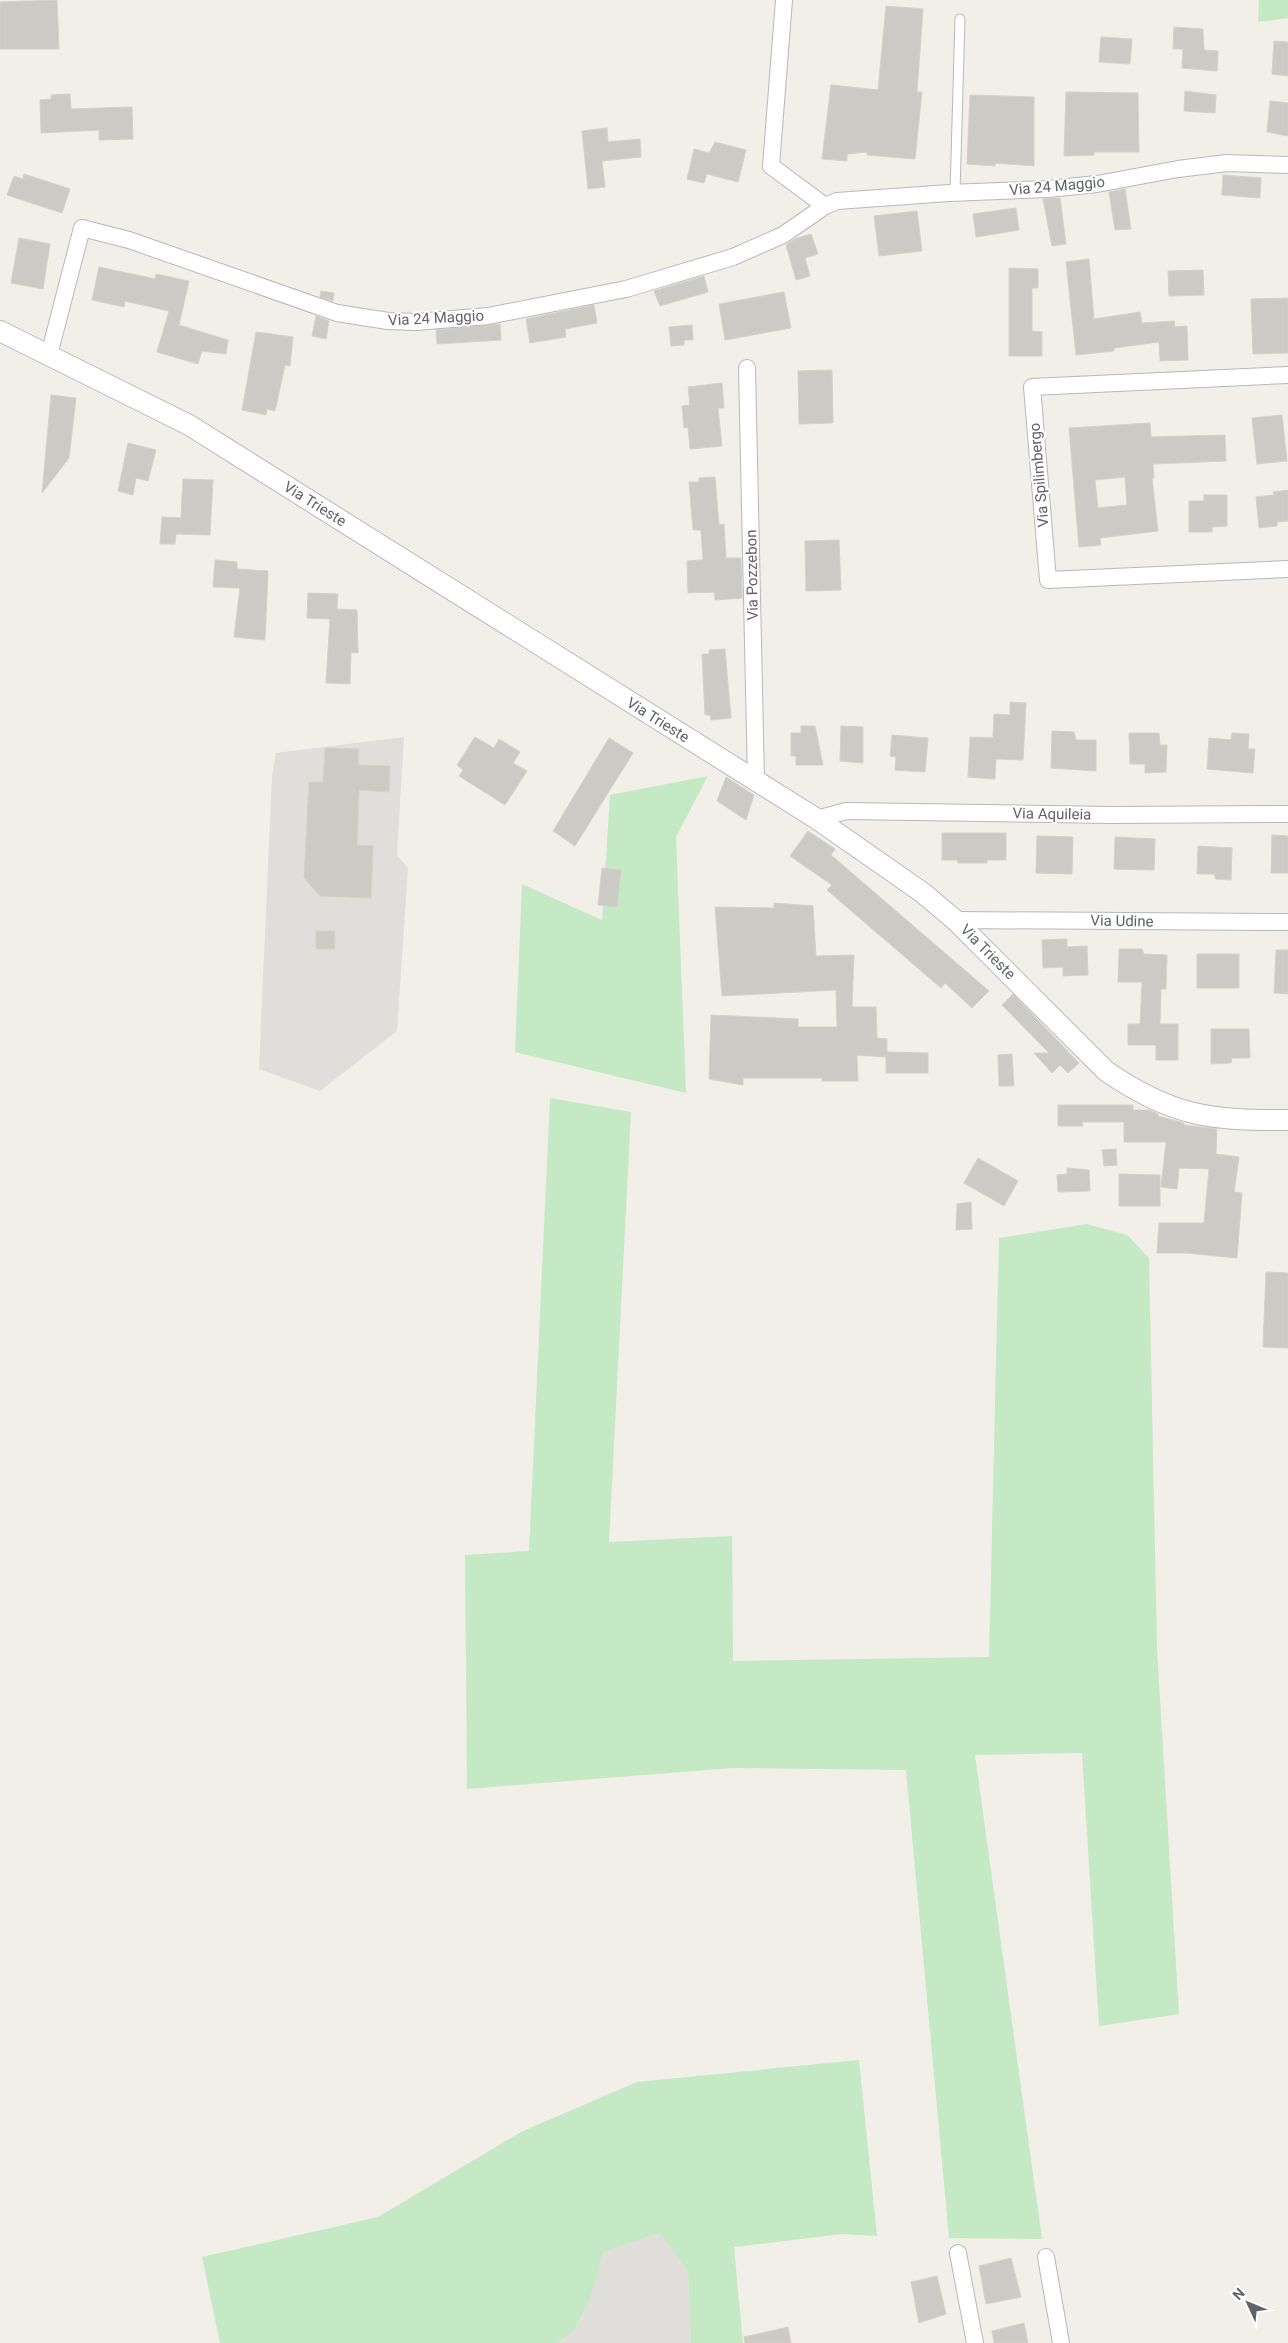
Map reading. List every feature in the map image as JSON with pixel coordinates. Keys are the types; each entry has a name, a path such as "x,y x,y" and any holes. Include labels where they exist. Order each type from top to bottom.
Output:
{"street":[{"path":"784,0 771,166 826,206"},
{"name":"Via 24 Maggio","path":"49,355 82,228 129,240 337,313 388,321 416,322 488,316 626,289 733,257 783,234 837,201 955,192 1058,188 1228,163 1288,165"},
{"name":"Via Trieste","path":"0,331 189,425 817,819 923,893 955,920 1106,1071 1132,1089 1158,1102 1193,1114 1237,1120 1288,1120"},
{"name":"Via Pozzebon","path":"747,368 756,781"},
{"name":"Via Spilimbergo","path":"1288,375 1032,387 1048,580 1288,569"},
{"name":"Via Aquileia","path":"817,819 846,811 1112,815 1288,814"},
{"name":"Via Udine","path":"955,920 1288,922"},
{"path":"958,2253 975,2343"},
{"path":"1046,2257 1061,2343"}],"lane":[{"path":"955,192 960,19"}],"shaded area":[{"path":"404,737 397,855 408,868 397,1031 320,1091 259,1069 272,776 276,753"},
{"path":"660,2233 688,2272 691,2343 556,2343 564,2340 582,2318 604,2252"}],"green space":[{"path":"1259,0 1288,0 1288,18 1258,22"},
{"path":"708,776 676,837 686,1093 515,1052 522,884 602,920 610,795"},
{"path":"550,1098 631,1112 609,1542 732,1536 733,1661 989,1657 999,1238 1087,1224 1127,1235 1149,1258 1157,1649 1179,2014 1099,2026 1082,1753 975,1755 1042,2239 949,2238 906,1770 733,1768 467,1789 465,1555 529,1551"},
{"path":"859,2060 877,2236 842,2234 734,2247 743,2343 691,2343 688,2272 660,2233 604,2252 593,2290 582,2317 566,2337 556,2343 220,2343 202,2257 378,2217 521,2132 637,2082"}],"building":[{"path":"57,0 59,49 0,49 0,2"},
{"path":"886,6 923,9 917,92 922,92 915,159 867,155 867,152 847,154 847,161 822,159 831,85 878,90"},
{"path":"1174,27 1203,29 1204,50 1218,51 1217,71 1182,68 1183,49 1173,49"},
{"path":"1101,37 1132,39 1130,64 1099,62"},
{"path":"1274,41 1288,42 1288,76 1272,74"},
{"path":"1185,91 1216,95 1215,113 1184,111"},
{"path":"1066,92 1138,93 1139,152 1094,152 1094,155 1064,156"},
{"path":"70,94 71,109 132,107 133,139 99,140 99,130 41,133 40,100 51,99 51,95"},
{"path":"970,95 1034,97 1034,166 995,163 995,166 967,164"},
{"path":"1270,101 1288,103 1288,136 1267,132"},
{"path":"607,128 608,142 640,139 641,157 602,161 605,187 588,189 582,131"},
{"path":"715,142 746,150 738,182 707,174 704,183 687,179 694,149 709,153"},
{"path":"24,174 70,189 62,213 7,195 14,176 23,179"},
{"path":"1223,175 1261,178 1260,198 1222,195"},
{"path":"1125,189 1131,229 1115,230 1109,192"},
{"path":"1060,198 1066,244 1052,246 1043,199"},
{"path":"1016,208 1019,230 976,237 973,214"},
{"path":"917,211 922,251 879,256 874,216"},
{"path":"811,234 818,254 805,258 810,276 796,280 786,245 795,239"},
{"path":"19,238 50,244 43,289 11,283"},
{"path":"1089,259 1094,319 1140,312 1142,323 1174,321 1175,327 1187,326 1188,360 1160,361 1159,342 1114,348 1114,351 1076,355 1066,262"},
{"path":"99,267 155,279 156,274 189,281 179,325 228,340 226,354 202,351 198,364 157,352 169,311 125,301 124,307 92,300"},
{"path":"1009,268 1038,269 1038,288 1032,288 1032,331 1042,332 1042,356 1009,356"},
{"path":"1203,270 1204,295 1169,296 1168,271"},
{"path":"704,276 708,292 660,306 654,291"},
{"path":"321,291 334,293 333,301 320,297"},
{"path":"784,292 791,328 725,340 719,304"},
{"path":"1288,298 1288,353 1253,354 1251,299"},
{"path":"594,305 597,323 565,329 566,337 530,343 526,319"},
{"path":"316,316 329,321 326,339 312,336"},
{"path":"500,324 501,340 437,344 436,330"},
{"path":"692,325 693,340 684,340 684,345 671,346 669,327"},
{"path":"256,332 293,337 290,366 285,365 275,411 267,409 266,415 242,410"},
{"path":"832,370 833,423 799,424 798,371"},
{"path":"722,383 724,408 718,408 722,446 690,449 688,427 684,428 682,406 690,405 688,387"},
{"path":"51,395 76,398 69,458 42,493"},
{"path":"1282,415 1287,461 1257,464 1252,418"},
{"path":"1150,423 1151,437 1225,435 1226,461 1153,464 1154,478 1152,478 1158,531 1100,538 1101,545 1079,547 1069,428","holes":["1125,477 1127,505 1098,508 1095,480"]},
{"path":"128,443 156,450 148,481 136,478 133,495 118,491"},
{"path":"715,477 719,525 724,524 726,558 741,558 742,598 715,600 714,592 688,593 687,561 703,560 701,530 693,530 689,482 699,482 699,478"},
{"path":"183,479 213,480 210,535 176,534 175,544 160,544 162,517 181,518"},
{"path":"1288,490 1288,521 1277,522 1277,526 1259,528 1256,497 1274,495 1273,492"},
{"path":"1204,495 1227,495 1227,526 1212,527 1212,532 1189,532 1189,501 1204,501"},
{"path":"839,540 841,590 806,591 805,541"},
{"path":"215,560 237,562 237,569 268,571 265,640 234,637 240,588 213,587"},
{"path":"308,593 338,594 337,609 357,610 358,653 351,652 350,684 326,683 330,619 307,618"},
{"path":"725,649 731,718 711,720 710,715 705,715 702,654 709,654 709,650"},
{"path":"1010,702 1026,703 1023,760 996,759 995,779 968,777 970,737 993,738 994,714 1010,715"},
{"path":"801,726 815,726 823,765 796,765 796,756 791,756 791,733 801,733"},
{"path":"841,726 863,727 863,763 840,761"},
{"path":"1052,731 1074,732 1076,740 1096,740 1096,771 1051,768"},
{"path":"1129,733 1159,733 1160,745 1167,745 1166,772 1145,773 1145,764 1130,764"},
{"path":"1232,733 1249,734 1248,749 1255,749 1253,773 1207,769 1209,738 1231,740"},
{"path":"892,735 928,738 925,772 895,770 896,757 890,756"},
{"path":"475,737 494,748 499,739 520,752 513,763 527,771 505,805 459,776 463,770 457,765"},
{"path":"609,738 633,753 575,846 553,831"},
{"path":"325,748 359,749 358,765 390,766 389,792 359,790 357,845 373,846 371,898 320,896 304,878 309,782 323,782"},
{"path":"726,777 754,795 746,820 717,801"},
{"path":"808,831 835,849 831,855 989,991 972,1008 945,983 941,988 827,890 832,885 790,856"},
{"path":"942,833 1006,833 1006,860 987,860 987,863 958,863 957,860 942,860"},
{"path":"1272,835 1288,836 1288,873 1271,873"},
{"path":"1037,836 1073,837 1072,874 1036,873"},
{"path":"1115,837 1155,839 1154,870 1114,869"},
{"path":"1198,846 1232,848 1231,880 1216,879 1214,874 1197,874"},
{"path":"602,868 621,870 617,907 598,905"},
{"path":"774,903 813,906 816,956 854,955 852,1007 876,1007 877,1038 887,1039 887,1052 928,1053 928,1073 886,1073 886,1057 857,1055 858,1081 822,1081 822,1078 743,1078 743,1085 709,1079 711,1015 798,1019 798,1027 837,1027 836,990 722,996 715,907 774,908"},
{"path":"316,931 335,931 335,949 316,949"},
{"path":"1067,939 1067,947 1087,946 1088,975 1063,976 1063,967 1043,968 1042,940"},
{"path":"1119,949 1142,949 1144,954 1167,955 1166,989 1161,989 1160,1024 1178,1024 1178,1060 1156,1060 1156,1045 1128,1045 1128,1024 1140,1024 1142,982 1118,982"},
{"path":"1276,950 1288,950 1288,994 1274,993"},
{"path":"1197,954 1239,954 1239,988 1197,988"},
{"path":"1013,994 1079,1063 1068,1073 1060,1065 1052,1073 1034,1053 1049,1053 1002,1005"},
{"path":"1211,1029 1249,1029 1250,1058 1232,1058 1231,1063 1211,1064"},
{"path":"1012,1054 1014,1086 999,1086 998,1055"},
{"path":"1058,1105 1133,1105 1133,1110 1149,1110 1158,1114 1158,1116 1184,1123 1184,1125 1217,1129 1216,1154 1239,1157 1234,1192 1242,1193 1237,1258 1186,1253 1157,1253 1159,1223 1204,1223 1209,1169 1179,1168 1177,1189 1161,1187 1166,1142 1124,1142 1124,1122 1082,1122 1083,1126 1058,1126"},
{"path":"1116,1149 1117,1165 1104,1166 1102,1150"},
{"path":"978,1158 1018,1181 1004,1206 964,1183"},
{"path":"1067,1168 1089,1170 1090,1191 1058,1192 1057,1175 1067,1174"},
{"path":"1119,1174 1160,1175 1160,1206 1119,1206"},
{"path":"971,1202 972,1229 956,1230 957,1204"},
{"path":"1266,1272 1288,1273 1288,1348 1263,1347"},
{"path":"1011,2258 1021,2297 986,2304 979,2266"},
{"path":"937,2276 946,2314 919,2323 911,2282"},
{"path":"1024,2323 1028,2343 994,2343 992,2331"},
{"path":"788,2327 791,2343 745,2343 744,2337"}]}
